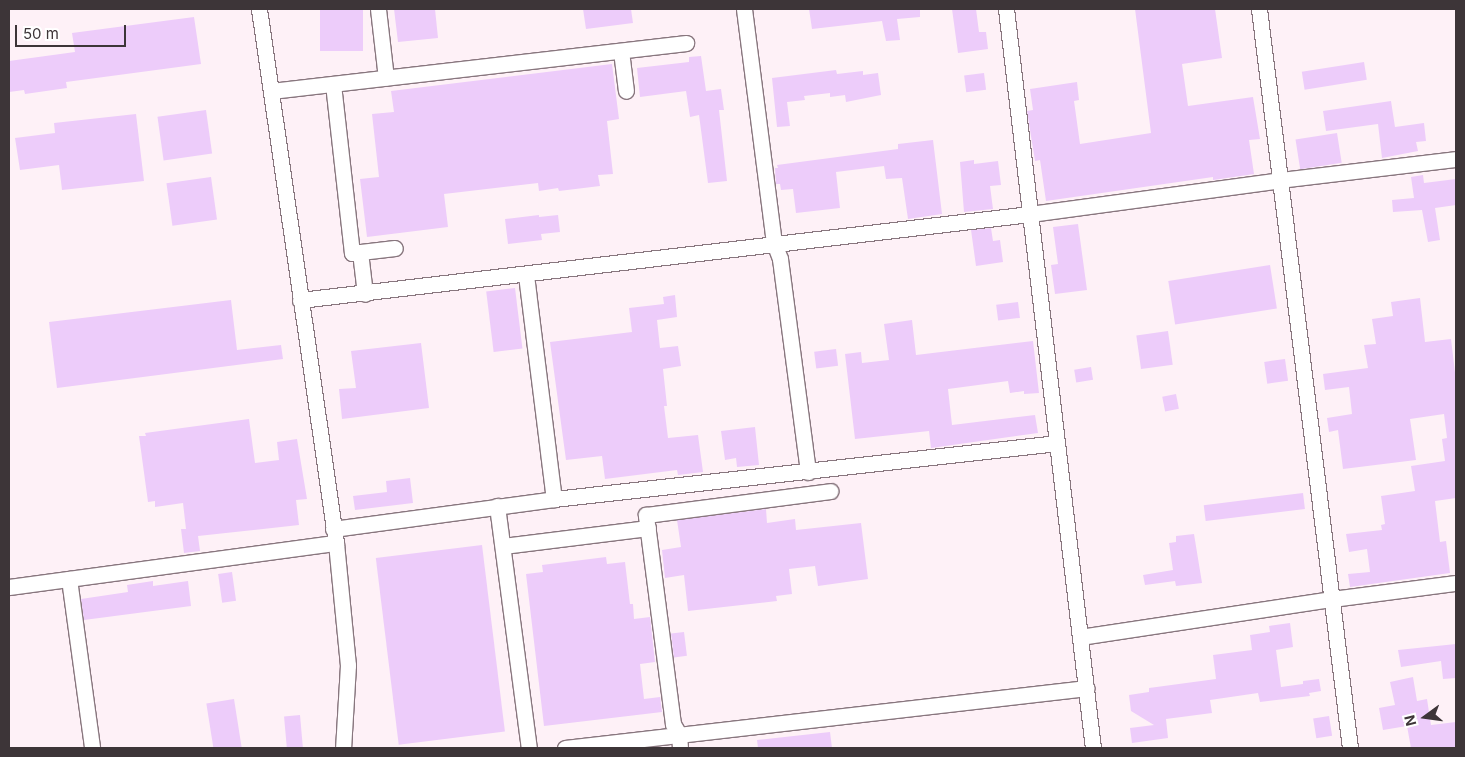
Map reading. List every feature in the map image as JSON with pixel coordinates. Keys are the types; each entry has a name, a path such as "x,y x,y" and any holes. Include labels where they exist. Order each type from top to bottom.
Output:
{"street":[{"path":"259,9 334,536 348,665 343,748"},
{"path":"378,9 386,78"},
{"path":"744,9 774,244 780,259 808,472"},
{"path":"1006,9 1093,748"},
{"path":"1259,9 1350,748"},
{"path":"271,92 686,43"},
{"path":"621,50 626,91"},
{"path":"333,84 352,253 395,248"},
{"path":"300,300 365,294 1030,214 1280,180 1456,159"},
{"path":"360,252 365,294"},
{"path":"526,275 554,498"},
{"path":"9,587 334,536 497,506 554,498 808,472 1057,443"},
{"path":"679,741 673,724 646,515 830,491"},
{"path":"497,506 529,748"},
{"path":"502,546 648,528"},
{"path":"69,579 92,748"},
{"path":"1080,637 1332,599 1456,583"},
{"path":"565,748 679,741 1087,688"}],"building":[{"path":"320,9 363,9 363,51 320,51"},
{"path":"394,9 435,9 438,38 398,42"},
{"path":"583,9 631,9 633,23 586,29"},
{"path":"809,9 920,9 920,17 897,19 900,40 886,41 882,21 812,29"},
{"path":"952,9 976,9 979,32 986,32 988,49 958,53"},
{"path":"1135,9 1215,9 1222,58 1182,64 1188,106 1253,97 1260,139 1249,140 1254,174 1213,180 1213,177 1046,201 1040,160 1035,161 1027,111 1033,110 1030,89 1077,82 1079,100 1074,101 1080,144 1151,133"},
{"path":"194,17 201,64 66,82 67,88 25,94 24,90 9,92 9,61 75,52 72,33"},
{"path":"701,56 706,91 721,89 724,110 719,110 727,181 708,183 699,115 690,117 686,91 640,97 637,68 689,62 689,57"},
{"path":"1364,62 1367,80 1305,90 1302,72"},
{"path":"612,64 619,119 607,121 613,174 598,175 600,186 559,191 558,188 539,191 538,183 444,194 448,227 367,237 360,179 379,177 372,114 394,112 391,91"},
{"path":"836,70 837,74 863,71 863,75 878,73 881,95 846,102 845,95 830,97 830,93 804,96 805,100 787,102 790,126 777,127 772,78"},
{"path":"984,73 986,90 966,92 964,75"},
{"path":"1391,101 1395,127 1424,123 1426,141 1416,142 1418,151 1382,158 1378,124 1326,131 1323,111"},
{"path":"206,110 212,154 164,160 157,117"},
{"path":"136,114 144,181 62,190 59,165 20,170 15,138 55,133 54,123"},
{"path":"1337,133 1342,163 1300,169 1296,140"},
{"path":"933,140 942,214 908,219 902,178 886,179 884,166 836,172 840,208 796,213 793,189 781,190 780,184 776,184 775,168 778,168 777,165 898,149 898,144"},
{"path":"974,160 974,164 998,161 1001,185 990,186 993,209 964,212 960,162"},
{"path":"1423,175 1424,183 1456,179 1456,205 1435,208 1440,240 1428,242 1422,210 1393,212 1392,200 1414,198 1411,177"},
{"path":"211,177 217,220 172,226 166,183"},
{"path":"539,215 539,217 558,215 560,232 541,234 542,240 508,244 505,219"},
{"path":"1078,224 1087,290 1055,294 1051,265 1058,264 1053,227"},
{"path":"991,228 993,241 1000,240 1003,262 976,266 971,230"},
{"path":"1270,265 1277,308 1175,325 1168,281"},
{"path":"515,288 522,349 494,352 486,292"},
{"path":"675,295 677,317 657,320 660,348 678,346 681,366 663,369 667,406 664,406 668,438 698,435 703,472 678,475 677,470 605,479 602,456 566,460 550,342 632,332 629,308 664,304 663,297"},
{"path":"1420,298 1425,342 1451,339 1456,381 1456,498 1435,501 1440,542 1446,541 1450,573 1350,587 1348,574 1370,572 1367,549 1349,552 1346,534 1382,530 1381,525 1385,524 1381,496 1415,491 1411,466 1445,461 1442,439 1447,438 1444,414 1410,419 1416,460 1343,469 1338,430 1329,432 1327,418 1352,414 1349,387 1325,390 1323,374 1368,368 1364,345 1376,344 1372,319 1393,316 1391,302"},
{"path":"231,300 237,350 281,345 283,359 57,388 49,322"},
{"path":"1018,302 1020,318 998,321 996,305"},
{"path":"912,320 916,355 1033,341 1039,393 1024,394 1024,391 1010,393 1008,381 948,389 952,425 1035,415 1038,433 931,448 929,431 855,439 845,354 861,352 862,363 889,360 884,324"},
{"path":"1168,331 1173,365 1141,369 1136,335"},
{"path":"421,343 429,408 342,419 339,389 356,388 351,351"},
{"path":"836,349 838,366 816,369 814,352"},
{"path":"1285,359 1288,381 1267,384 1264,362"},
{"path":"1091,367 1093,380 1076,382 1074,370"},
{"path":"1176,394 1179,409 1165,411 1162,397"},
{"path":"249,419 255,463 279,460 277,442 297,439 307,499 296,500 299,525 198,536 200,551 184,553 181,529 186,529 183,503 155,507 155,501 148,502 139,436 146,436 145,433"},
{"path":"755,427 759,465 737,467 736,458 725,460 721,431"},
{"path":"410,478 413,503 355,510 353,496 387,492 386,481"},
{"path":"1303,493 1305,509 1206,521 1204,505"},
{"path":"766,509 767,523 795,519 796,530 861,523 868,579 818,586 815,566 789,569 792,594 776,596 777,601 688,611 684,575 665,578 662,550 681,547 677,520"},
{"path":"1194,534 1202,583 1176,586 1175,581 1145,585 1143,575 1173,570 1169,543 1176,542 1176,536"},
{"path":"482,545 505,732 399,745 376,558"},
{"path":"606,557 607,564 625,562 630,604 633,604 634,619 650,617 655,662 640,664 644,699 660,697 662,712 544,726 526,574 543,572 542,565"},
{"path":"232,572 236,601 222,603 218,574"},
{"path":"153,581 153,586 188,581 191,606 84,620 81,599 128,592 127,585"},
{"path":"1290,623 1293,647 1276,650 1281,687 1303,684 1303,681 1319,679 1321,691 1309,693 1310,696 1260,702 1258,693 1210,700 1212,713 1166,719 1168,738 1132,743 1130,728 1154,725 1131,711 1129,695 1149,692 1149,688 1216,679 1213,655 1252,650 1250,635 1270,632 1269,626"},
{"path":"684,632 687,656 674,657 671,634"},
{"path":"1456,644 1456,678 1443,679 1441,661 1401,667 1398,650"},
{"path":"1413,677 1417,701 1427,699 1431,725 1456,722 1456,748 1411,748 1407,726 1383,730 1379,708 1395,705 1390,682"},
{"path":"234,699 242,748 213,748 206,703"},
{"path":"300,715 303,748 287,748 284,716"},
{"path":"1329,716 1332,736 1316,738 1313,719"},
{"path":"830,732 832,748 758,748 757,740"}]}
